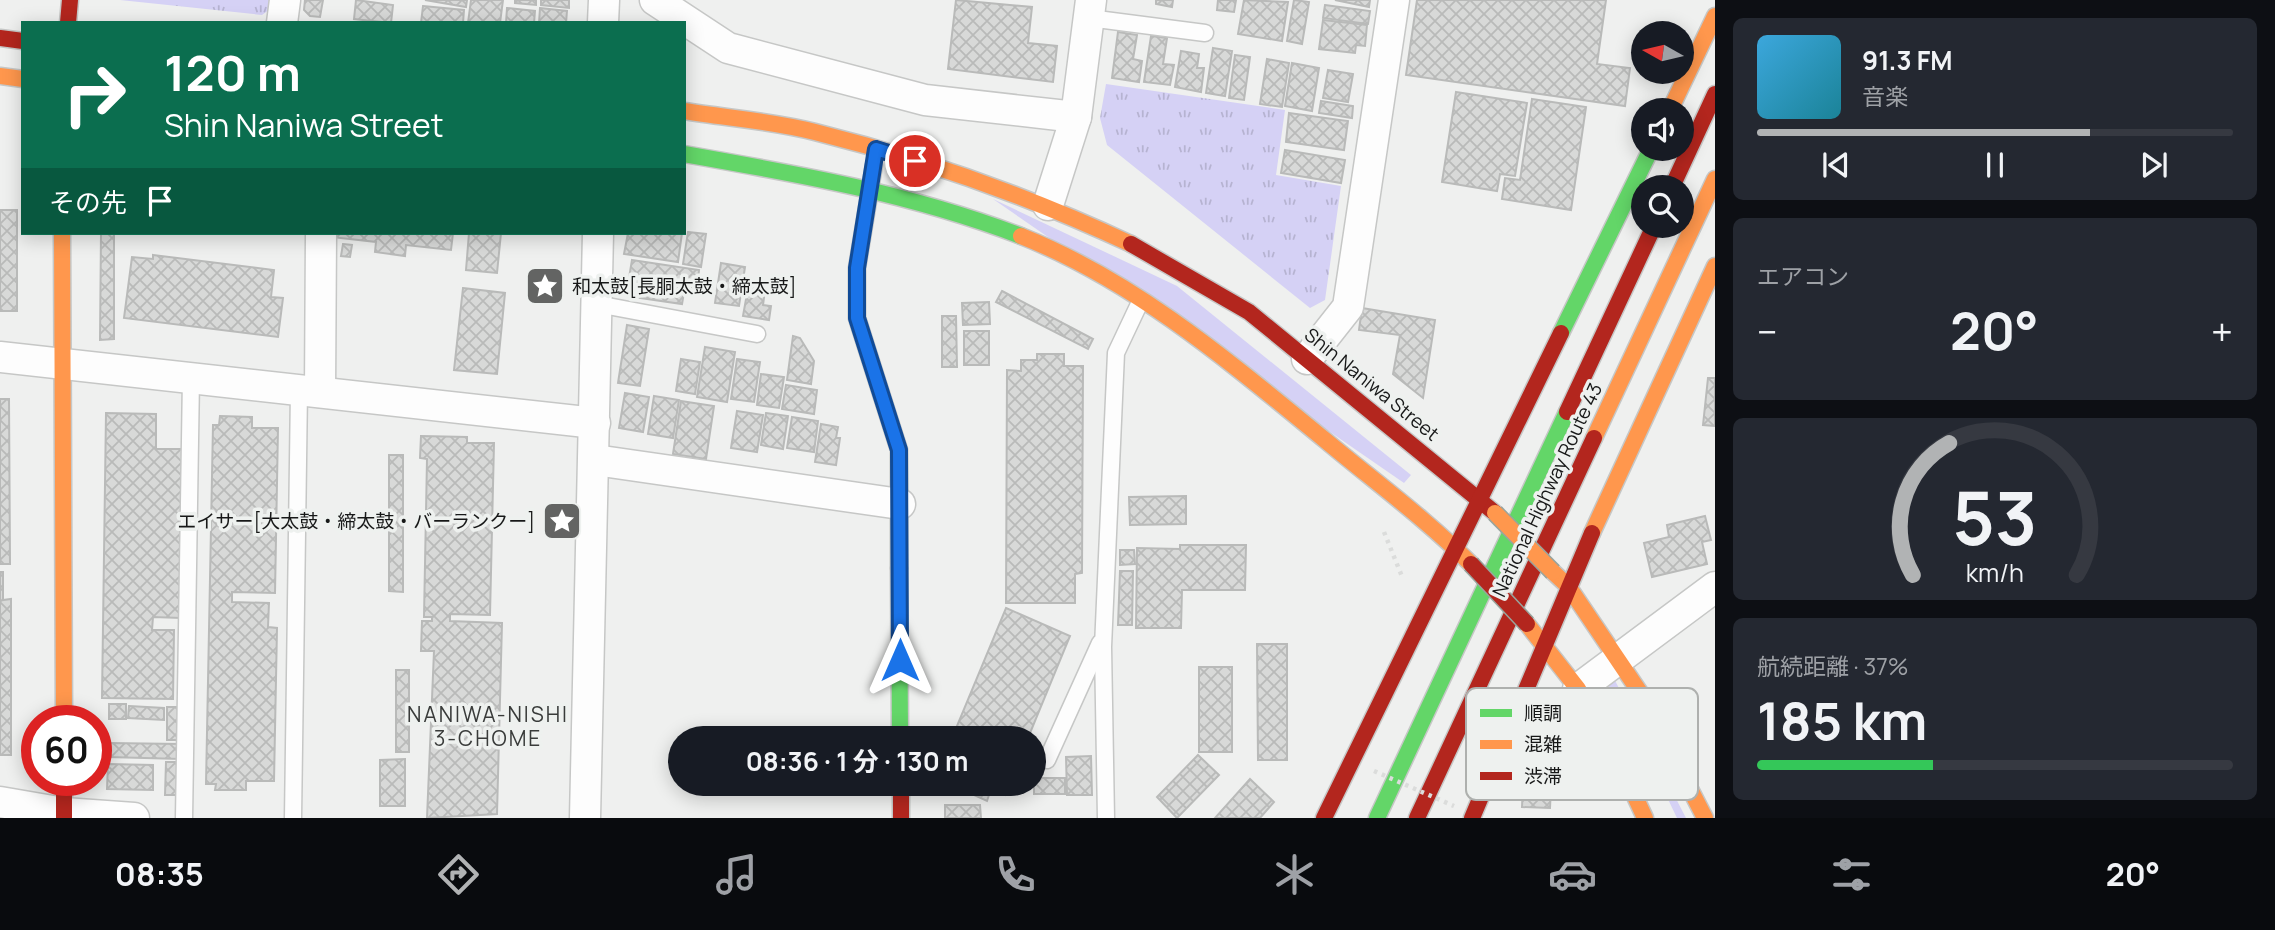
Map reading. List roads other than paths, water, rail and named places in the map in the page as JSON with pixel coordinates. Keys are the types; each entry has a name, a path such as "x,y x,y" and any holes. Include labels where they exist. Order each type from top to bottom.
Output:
{"main road":[{"path":"68,21 70,0"},
{"path":"1676,98 1715,16"},
{"path":"0,38 21,41"},
{"path":"0,76 21,79"},
{"path":"1678,175 1715,94"},
{"name":"Shin Naniwa Street","path":"686,111 813,131 1048,205 1140,248 1238,306 1482,500 1568,586 1637,688"},
{"path":"876,149 857,268 857,318 899,450 900,726"},
{"path":"686,154 870,190 1001,228 1081,264 1141,300 1244,374 1458,550 1527,624 1577,688"},
{"path":"1324,818 1458,550 1645,161"},
{"name":"National Highway Route 43","path":"1478,688 1715,179"},
{"path":"62,235 64,705"},
{"name":"National Highway Route 43","path":"1377,818 1648,238"},
{"path":"1526,688 1568,586 1715,266"},
{"name":"National Highway Route 43","path":"1417,818 1466,713"},
{"path":"64,796 64,815"},
{"path":"901,796 901,818"},
{"path":"1472,818 1479,800"},
{"path":"1637,800 1645,818"},
{"name":"Shin Naniwa Street","path":"1696,800 1705,818"}],"street":[{"path":"282,21 285,0"},
{"path":"603,21 604,0"},
{"path":"654,0 686,21"},
{"path":"1307,359 1348,307 1394,0"},
{"path":"1048,205 1076,117 1090,9"},
{"path":"686,21 727,48 925,100 1076,117"},
{"path":"309,391 321,235"},
{"path":"584,818 595,460 598,235"},
{"path":"0,356 595,423"},
{"path":"595,460 900,504"},
{"path":"1579,688 1617,657 1715,587"},
{"path":"0,802 64,815 134,818"}],"lane":[{"path":"1090,9 1205,33"},
{"path":"1106,818 1104,635 1116,353 1141,300"},
{"path":"597,304 757,334"},
{"path":"184,818 191,378"},
{"path":"293,818 309,391"},
{"path":"1048,760 1104,635"}],"place":[{"name":"和太鼓[長胴太鼓・締太鼓]","path":"545,286"},
{"name":"エイサー[大太鼓・締太鼓・バーランクー]","path":"562,521"}],"district":[{"name":"NANIWA-NISHI 3-CHOME","path":"488,726"}]}
